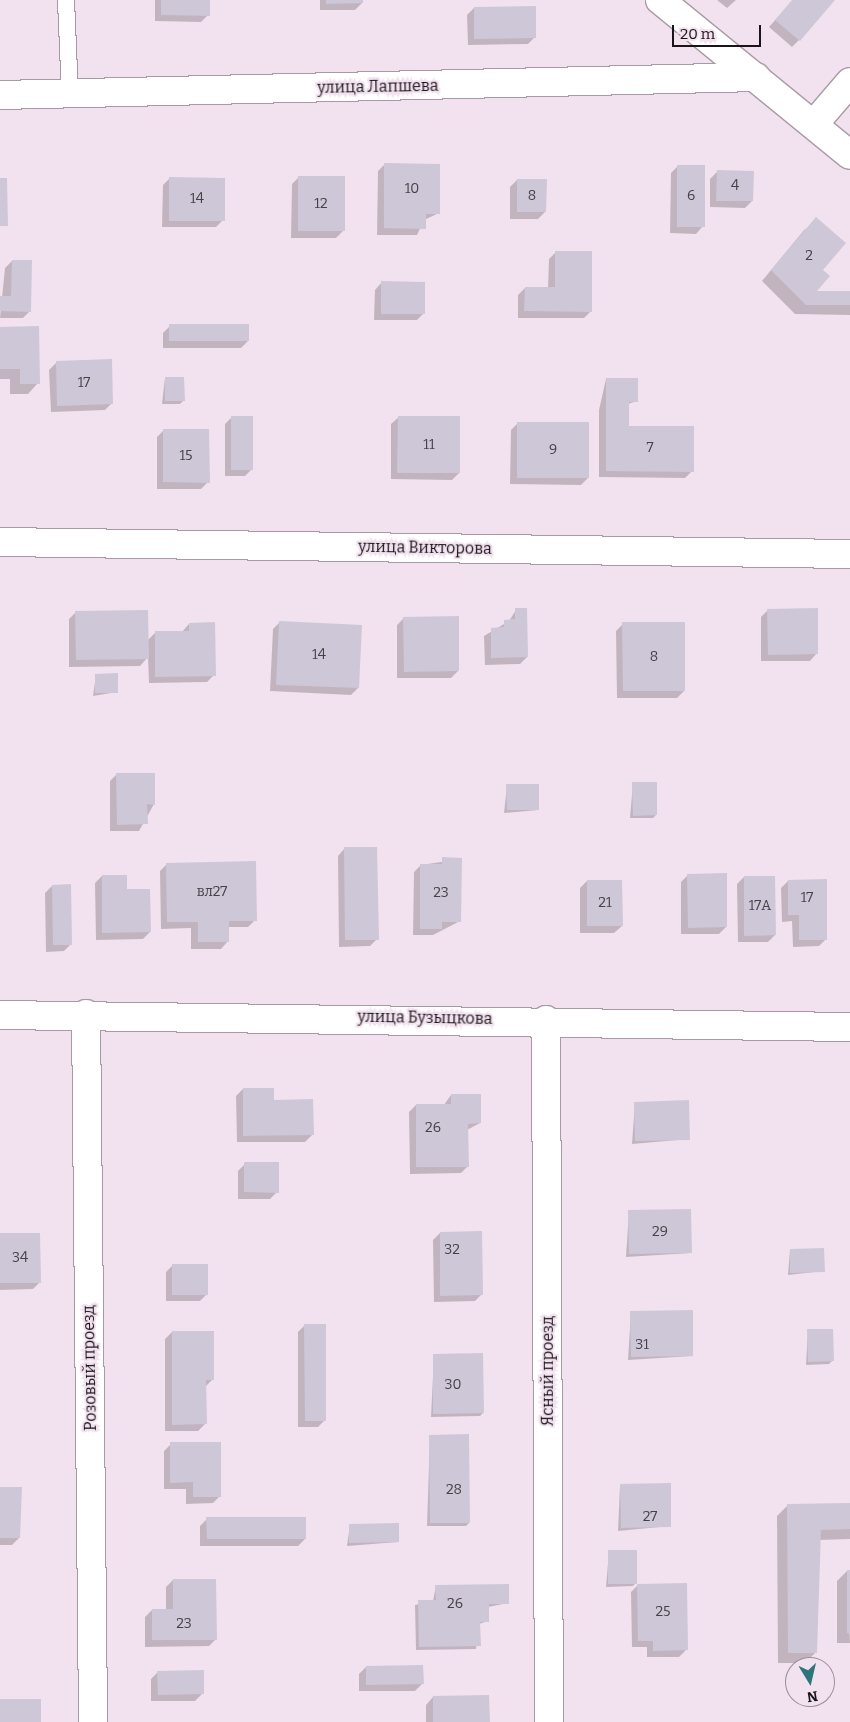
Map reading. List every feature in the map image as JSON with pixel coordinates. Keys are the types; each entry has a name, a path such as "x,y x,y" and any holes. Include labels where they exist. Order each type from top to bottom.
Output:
{"street":[{"path":"660,0 850,155"},
{"name":"улица Лапшева","path":"0,95 756,77"},
{"path":"814,124 850,82"},
{"name":"улица Викторова","path":"0,542 850,554"},
{"name":"улица Бузыцкова","path":"0,1015 86,1014 546,1020 850,1027"},
{"name":"Розовый проезд","path":"86,1014 93,1722"},
{"name":"Ясный проезд","path":"546,1020 549,1722"}],"lane":[{"path":"66,0 70,94"}],"building":[{"path":"161,0 210,0 210,16 161,15"},
{"path":"326,0 363,0 363,3 326,4"},
{"path":"792,0 835,0 800,41 775,20"},
{"path":"536,6 536,38 474,39 474,7"},
{"path":"384,163 440,164 440,214 426,214 426,229 384,228"},
{"path":"677,165 705,165 705,227 677,227"},
{"path":"717,170 754,171 753,201 716,201"},
{"path":"298,176 345,176 345,231 298,231"},
{"path":"169,177 225,178 225,221 169,221"},
{"path":"0,178 7,178 8,226 0,226"},
{"path":"517,179 547,179 546,212 517,212"},
{"path":"816,217 846,243 823,270 830,276 817,291 850,291 850,305 806,305 771,270"},
{"path":"555,251 592,251 592,312 524,311 525,287 555,287"},
{"path":"12,260 32,260 31,312 0,311 0,296 11,296"},
{"path":"381,281 425,282 425,314 381,314"},
{"path":"169,324 249,324 249,341 169,341"},
{"path":"39,326 40,384 20,384 20,369 0,369 0,327"},
{"path":"112,359 113,404 57,406 56,361"},
{"path":"165,377 184,377 185,401 165,401"},
{"path":"606,378 638,378 638,402 629,402 629,426 694,426 694,472 606,471"},
{"path":"231,416 253,416 253,470 231,470"},
{"path":"398,416 460,416 460,473 397,473"},
{"path":"517,422 589,422 589,478 517,478"},
{"path":"163,429 209,429 210,483 163,482"},
{"path":"515,608 527,608 528,657 491,658 491,628 504,627 504,620 515,619"},
{"path":"818,608 818,654 768,655 767,609"},
{"path":"148,610 149,659 76,660 75,611"},
{"path":"459,616 459,671 404,672 403,617"},
{"path":"279,621 362,625 359,688 276,685"},
{"path":"215,622 216,676 155,677 155,631 189,631 189,623"},
{"path":"622,622 685,622 685,691 623,691"},
{"path":"118,673 118,693 95,693 95,674"},
{"path":"116,773 155,773 155,805 147,804 148,824 117,825"},
{"path":"632,782 657,782 657,815 633,816"},
{"path":"506,784 539,784 539,810 507,810"},
{"path":"344,847 377,847 379,940 345,940"},
{"path":"442,857 462,858 461,922 442,922 442,929 420,929 420,864 442,864"},
{"path":"256,861 257,921 229,921 229,942 198,942 198,922 167,922 166,863"},
{"path":"727,873 727,927 688,928 687,874"},
{"path":"102,875 127,875 127,889 150,889 151,932 102,933"},
{"path":"744,876 775,876 776,935 744,936"},
{"path":"827,879 827,940 799,940 799,915 788,915 788,880"},
{"path":"587,880 622,880 623,926 587,926"},
{"path":"71,884 72,945 53,945 52,885"},
{"path":"243,1088 274,1088 274,1100 313,1099 314,1135 243,1136"},
{"path":"451,1094 481,1094 481,1123 468,1124 469,1167 416,1167 416,1104 451,1104"},
{"path":"689,1100 690,1140 635,1141 634,1102"},
{"path":"244,1162 279,1162 279,1193 244,1192"},
{"path":"691,1209 692,1253 629,1254 628,1210"},
{"path":"482,1231 483,1295 440,1296 440,1232"},
{"path":"0,1233 40,1233 41,1283 0,1283"},
{"path":"824,1248 825,1272 790,1273 790,1249"},
{"path":"172,1264 208,1264 208,1295 172,1295"},
{"path":"693,1310 693,1356 631,1357 630,1311"},
{"path":"304,1324 326,1324 326,1421 305,1421"},
{"path":"807,1329 833,1329 834,1361 808,1362"},
{"path":"172,1331 214,1331 214,1380 206,1380 207,1424 172,1425"},
{"path":"483,1353 484,1413 433,1414 433,1354"},
{"path":"469,1434 470,1523 430,1523 429,1435"},
{"path":"170,1442 221,1442 221,1497 193,1497 193,1482 170,1483"},
{"path":"671,1483 671,1527 621,1528 620,1484"},
{"path":"0,1487 22,1487 20,1538 0,1538"},
{"path":"850,1503 850,1529 821,1530 817,1653 788,1653 787,1504"},
{"path":"206,1517 306,1517 306,1539 207,1539"},
{"path":"399,1523 399,1542 349,1543 349,1524"},
{"path":"608,1550 637,1550 637,1584 608,1584"},
{"path":"847,1570 850,1570 850,1633 847,1633"},
{"path":"173,1579 216,1579 217,1640 152,1640 152,1609 173,1609"},
{"path":"687,1583 688,1650 653,1651 653,1641 638,1641 637,1584"},
{"path":"509,1584 509,1604 489,1604 489,1622 480,1622 481,1646 419,1647 418,1600 436,1600 435,1585"},
{"path":"423,1665 424,1684 366,1685 366,1666"},
{"path":"204,1670 204,1694 158,1695 157,1671"},
{"path":"489,1695 490,1722 433,1722 433,1696"},
{"path":"0,1699 41,1699 41,1722 0,1722"}]}
